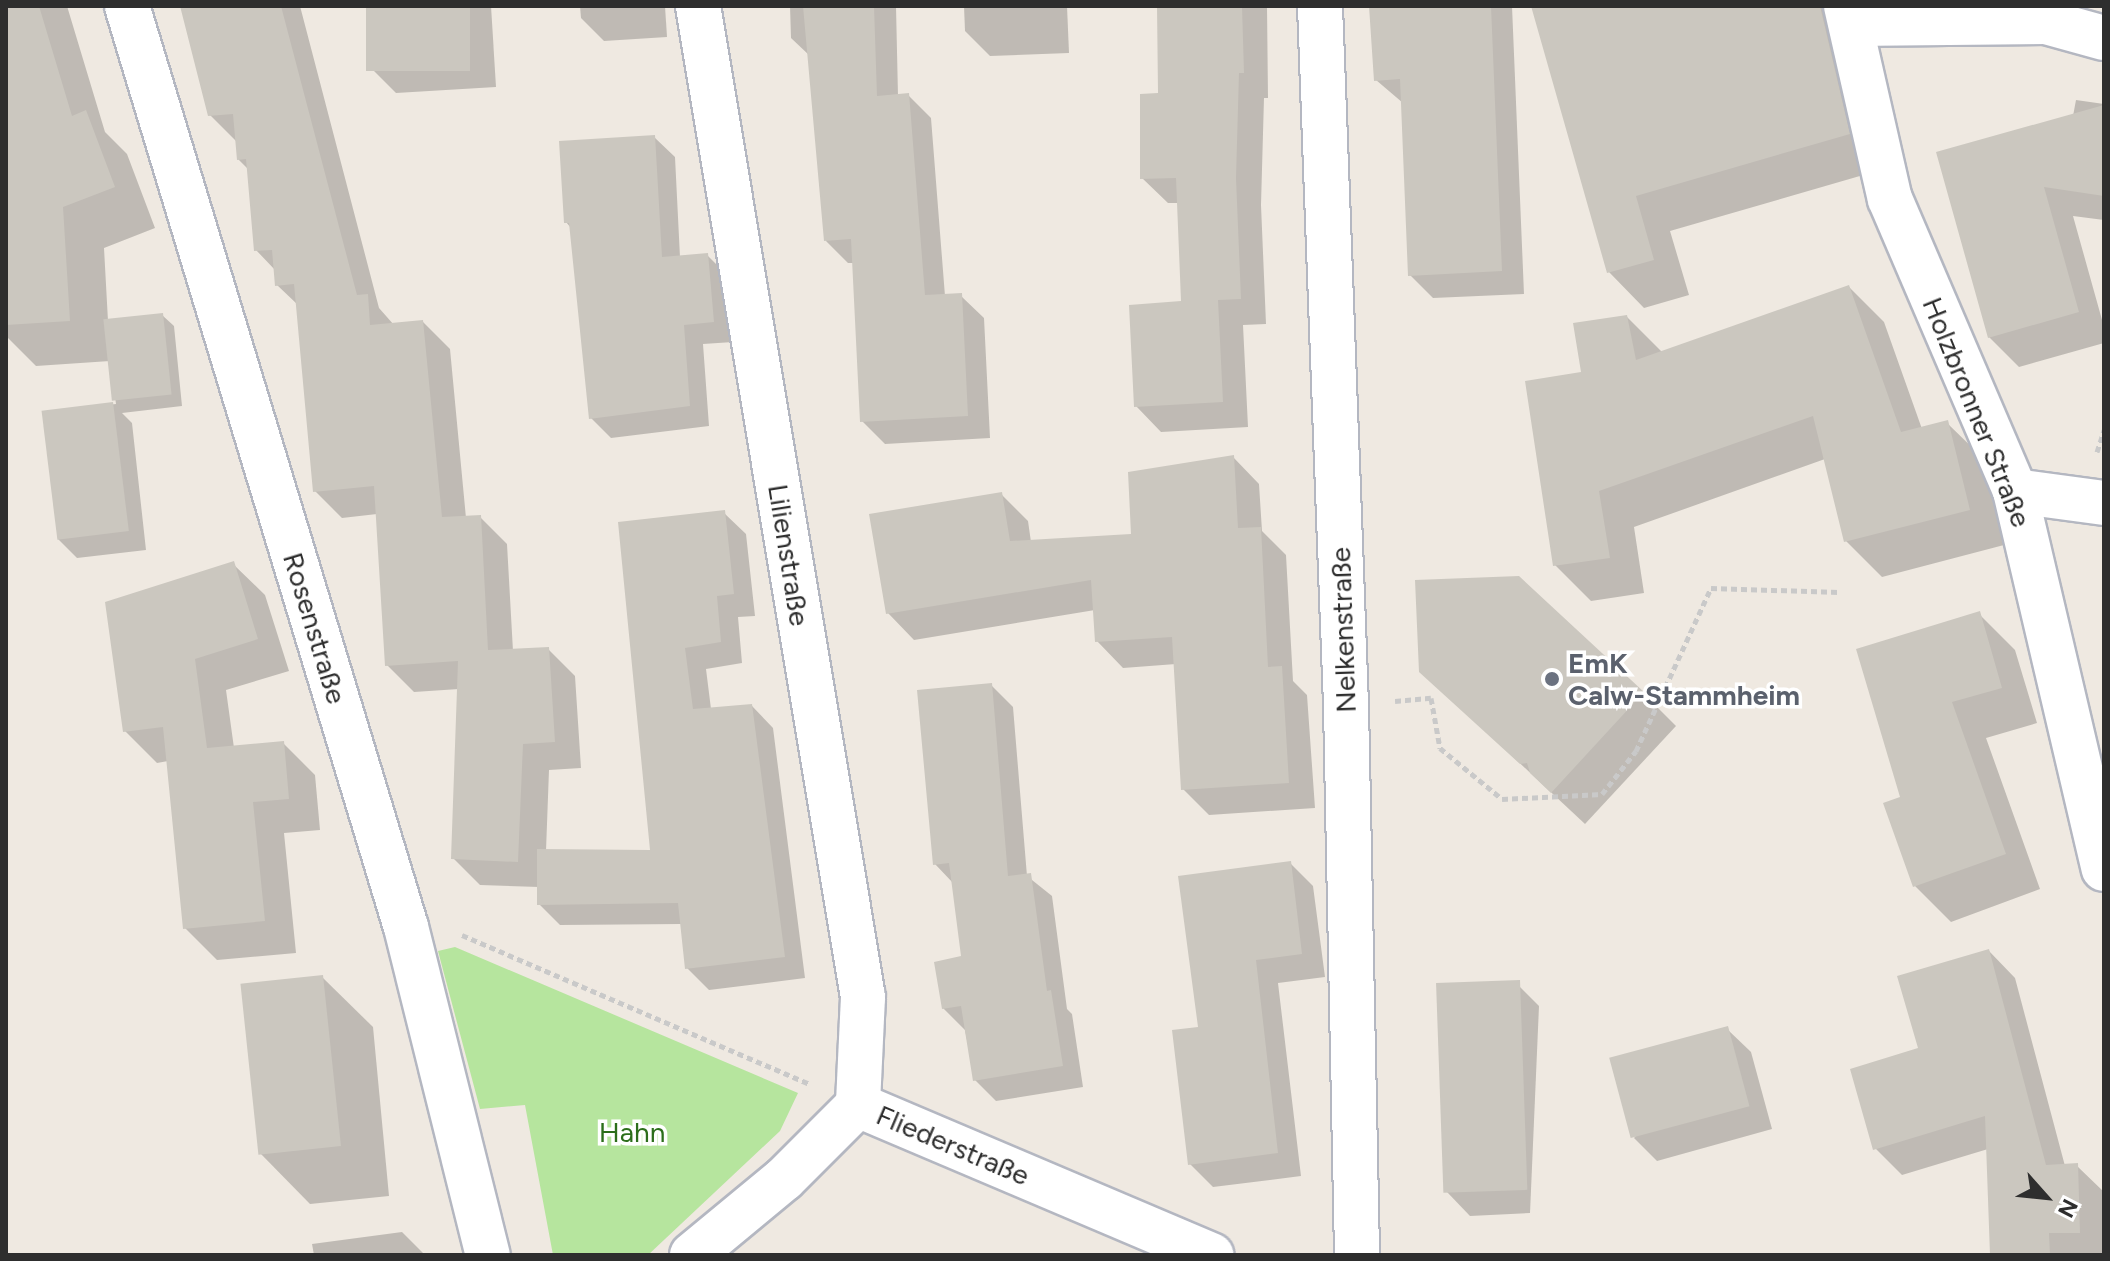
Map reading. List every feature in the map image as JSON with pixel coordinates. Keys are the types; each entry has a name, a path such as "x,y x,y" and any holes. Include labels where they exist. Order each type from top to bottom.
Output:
{"street":[{"name":"Rosenstraße","path":"127,6 406,927 488,1255"},
{"name":"Lilienstraße","path":"698,6 863,997 858,1105"},
{"name":"Nelkenstraße","path":"1320,6 1346,706 1357,1255"},
{"path":"1848,15 2046,22 2104,38"},
{"name":"Holzbronner Straße","path":"1848,15 1890,199 2015,491 2104,869"},
{"path":"2015,491 2104,503"},
{"name":"Fliederstraße","path":"692,1255 784,1179 858,1105 1211,1255"}],"path":[{"path":"1346,706 1431,698 1440,748 1502,799 1602,794 1636,751 1711,588 1839,592"},
{"path":"406,927 433,923 858,1105"}],"green space":[{"name":"Hahn","path":"455,947 798,1093 780,1131 648,1255 553,1255 525,1105 480,1109 438,951"}],"building":[{"path":"6,6 39,6 72,116 86,110 115,187 63,207 70,321 6,325"},
{"path":"180,6 281,6 357,295 368,294 370,325 423,320 442,517 481,515 488,650 549,647 555,742 523,744 518,862 451,859 458,661 385,666 374,486 313,492 294,284 275,286 272,250 254,251 246,159 237,160 233,114 208,116"},
{"path":"366,6 470,6 470,71 366,71"},
{"path":"803,6 874,6 877,96 909,93 925,295 962,293 968,416 860,422 851,239 824,241"},
{"path":"1157,6 1242,6 1244,73 1239,73 1236,178 1241,299 1218,300 1223,402 1134,407 1129,305 1181,301 1176,178 1140,179 1140,94 1158,93"},
{"path":"1369,6 1491,6 1502,271 1408,276 1400,79 1374,81"},
{"path":"1531,6 1820,6 1850,134 1636,196 1654,260 1607,273"},
{"path":"2104,105 2104,196 2044,187 2079,312 1988,338 1936,152"},
{"path":"655,135 662,257 708,253 714,322 684,325 690,406 589,419 569,223 564,223 559,141"},
{"path":"1849,285 1901,432 1948,420 1970,510 1844,542 1813,416 1599,491 1610,558 1553,566 1525,381 1581,372 1573,323 1627,315 1636,360"},
{"path":"163,313 172,395 112,401 103,319"},
{"path":"113,402 129,531 57,540 42,411"},
{"path":"1234,455 1238,528 1261,527 1268,667 1282,666 1289,783 1181,790 1172,637 1095,642 1091,580 886,614 869,514 1002,492 1010,541 1131,534 1128,472"},
{"path":"725,510 734,594 717,596 721,642 685,648 693,709 752,704 785,957 685,969 678,903 537,905 537,849 650,850 618,522"},
{"path":"234,561 258,639 195,659 207,748 284,741 289,799 253,802 265,921 183,929 163,727 123,732 105,602"},
{"path":"1519,576 1644,692 1551,793 1530,773 1527,763 1520,764 1419,672 1415,580"},
{"path":"1980,611 2002,688 1952,702 2006,854 1913,887 1883,803 1900,797 1856,649"},
{"path":"992,683 1008,876 1031,873 1047,991 1051,990 1063,1066 973,1081 961,1006 942,1009 934,962 961,956 949,863 933,865 917,690"},
{"path":"1291,861 1302,954 1256,960 1278,1153 1188,1165 1172,1030 1198,1027 1178,876"},
{"path":"1989,949 2046,1165 2078,1163 2080,1233 2049,1233 2050,1255 1990,1255 1985,1116 1873,1150 1850,1069 1918,1048 1897,976"},
{"path":"323,975 341,1146 258,1155 240,984"},
{"path":"1520,980 1527,1190 1443,1193 1436,983"},
{"path":"1728,1026 1749,1106 1631,1138 1609,1058"}],"place":[{"name":"EmK Calw-Stammheim","path":"1552,679"}]}
